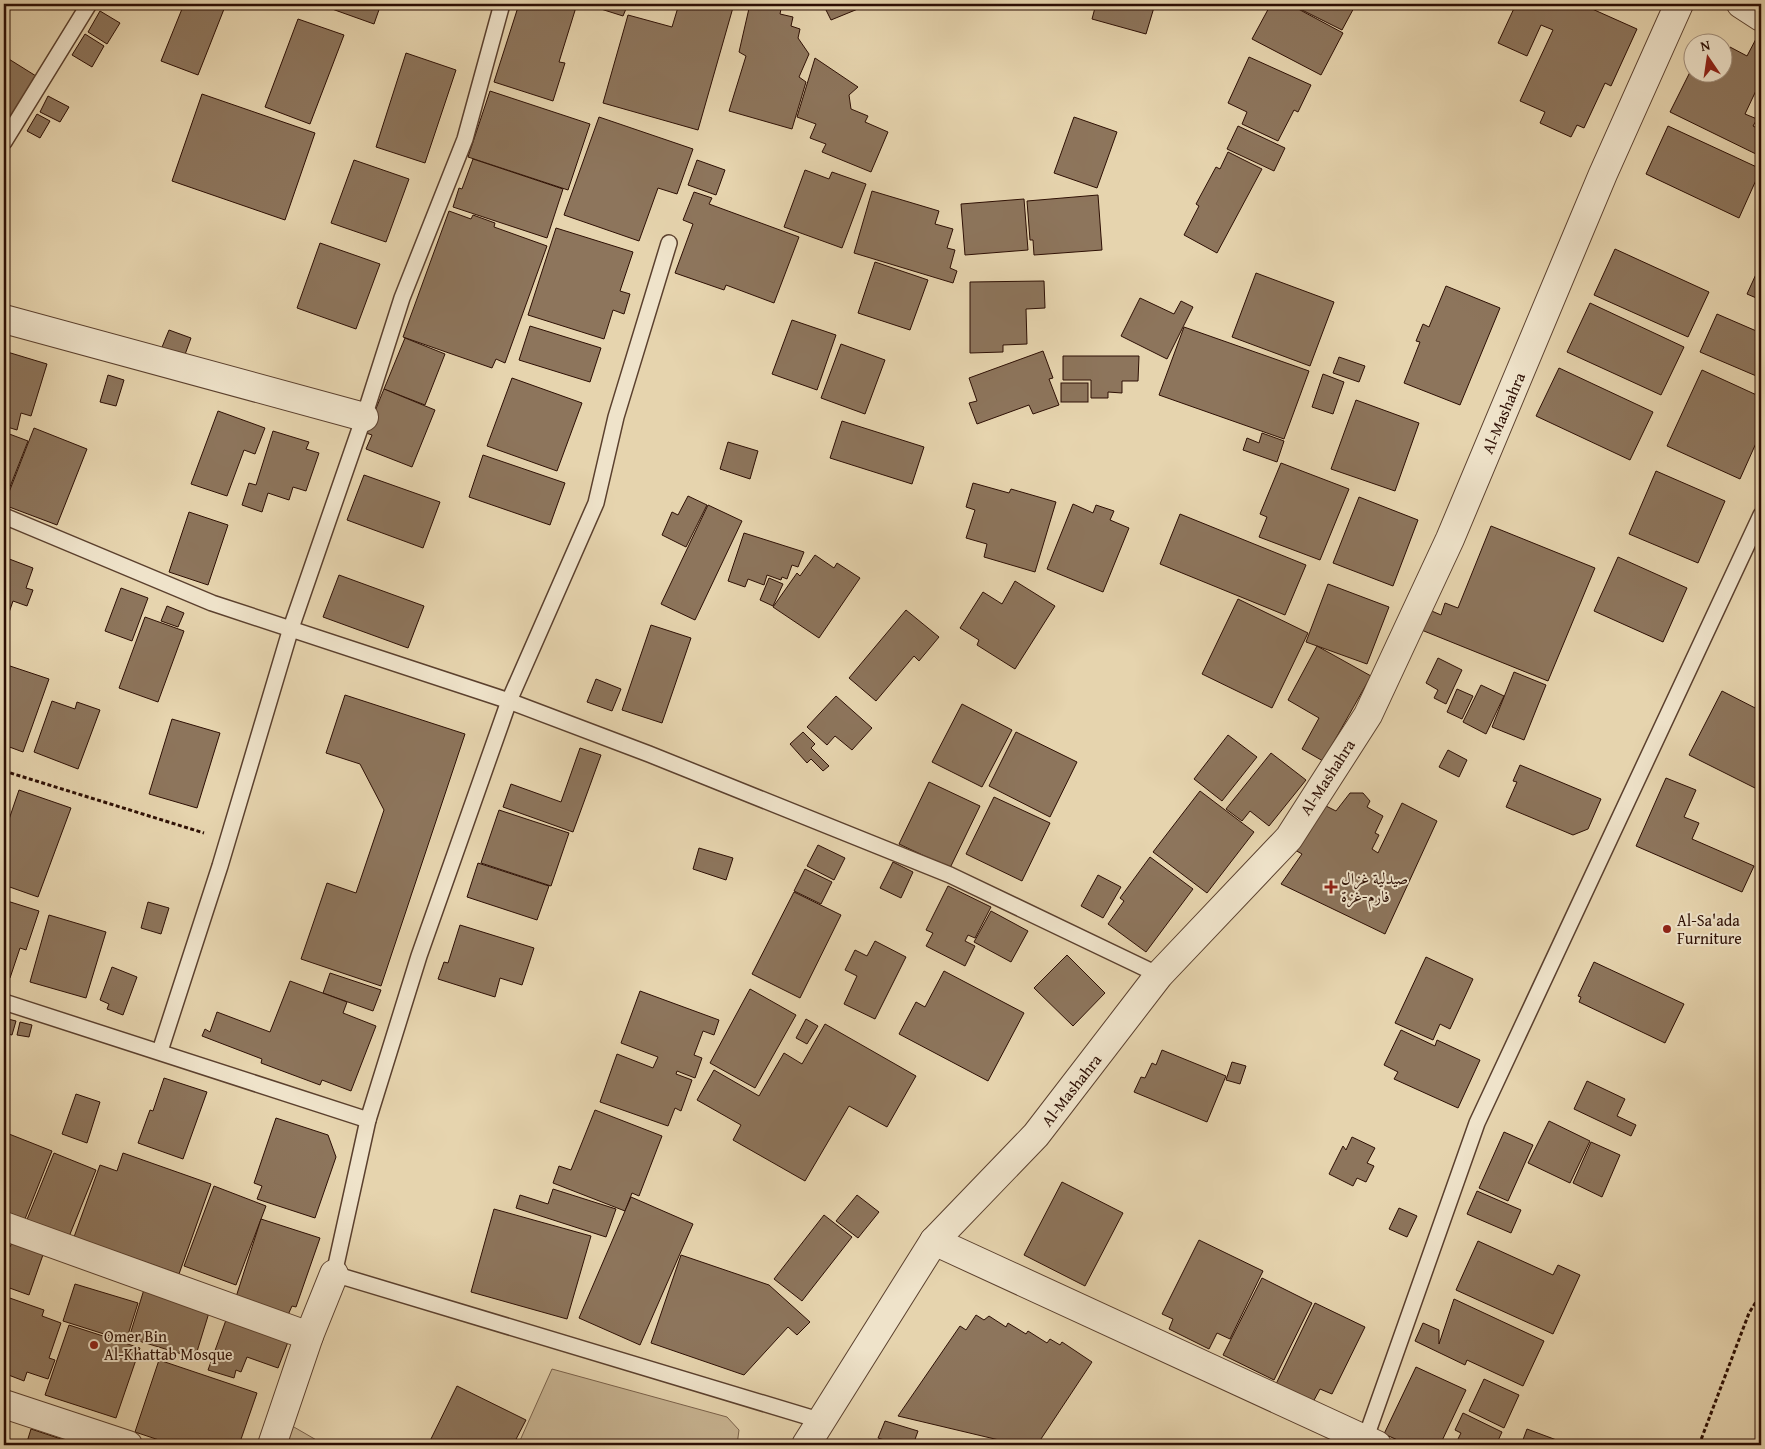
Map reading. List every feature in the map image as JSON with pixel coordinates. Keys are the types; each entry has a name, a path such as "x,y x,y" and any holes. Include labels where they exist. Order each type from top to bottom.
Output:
{"street":[{"name":"Al-Mashahra","path":"806,1445 934,1241 1036,1135 1159,975 1288,838 1368,715 1450,539 1603,174 1679,4"},
{"path":"1741,4 1761,17"},
{"path":"4,319 364,417"},
{"path":"4,1226 309,1336"},
{"path":"934,1241 1371,1442"},
{"path":"272,1445 309,1336 334,1274"},
{"path":"4,1405 128,1445"}],"lane":[{"path":"4,142 89,4"},
{"path":"160,1051 228,841 291,628 364,417 402,298 465,139 502,4"},
{"path":"669,244 616,418 596,503 509,701 420,956 368,1120 334,1274 822,1421"},
{"path":"1371,1442 1477,1123 1761,515"},
{"path":"4,516 212,602 509,701 649,754 950,875 1159,975"},
{"path":"4,1002 368,1120"}],"path":[{"path":"4,771 228,841"},
{"path":"1699,1445 1749,1313 1761,1294"}],"shaded area":[{"path":"552,1369 727,1417 739,1430 737,1445 518,1445"},
{"path":"287,1423 325,1445 279,1445"}],"building":[{"path":"184,4 226,4 198,75 161,61"},
{"path":"318,4 381,4 374,24"},
{"path":"519,4 577,4 559,62 565,63 553,101 494,82"},
{"path":"585,4 628,4 623,16"},
{"path":"679,4 734,4 698,130 603,103 628,15 672,27"},
{"path":"750,4 782,4 780,14 793,17 791,26 800,29 798,38 809,54 799,77 806,82 792,129 729,111 746,56 739,52"},
{"path":"823,4 870,4 831,20"},
{"path":"1096,4 1155,4 1146,34 1092,19"},
{"path":"1271,4 1289,4 1343,33 1321,75 1252,39"},
{"path":"1290,4 1356,4 1342,30"},
{"path":"1516,4 1581,4 1637,29 1611,86 1605,83 1584,128 1577,125 1571,137 1540,123 1545,112 1520,101 1553,30 1541,25 1527,56 1498,43"},
{"path":"100,11 120,23 107,44 88,32"},
{"path":"298,19 344,35 310,124 265,107"},
{"path":"85,34 104,46 92,67 72,55"},
{"path":"1757,37 1761,39 1761,80 1745,114 1757,119 1753,126 1761,130 1761,148 1758,155 1670,112 1685,82 1732,82 1732,48 1747,56"},
{"path":"406,53 456,70 425,163 376,147"},
{"path":"4,56 36,76 4,127"},
{"path":"1249,57 1311,85 1298,112 1294,110 1278,141 1242,124 1247,112 1228,103"},
{"path":"815,58 858,87 849,95 851,109 868,116 865,122 888,132 871,172 822,152 826,144 810,138 816,124 797,117"},
{"path":"490,91 590,124 568,190 468,157"},
{"path":"202,94 315,133 285,220 172,181"},
{"path":"48,96 69,107 60,122 40,112"},
{"path":"37,114 50,121 40,138 27,131"},
{"path":"599,117 693,149 677,194 658,188 639,241 564,215"},
{"path":"1074,117 1117,132 1097,188 1054,173"},
{"path":"1238,126 1285,148 1274,171 1227,149"},
{"path":"1668,126 1761,169 1739,218 1646,174"},
{"path":"1228,152 1262,169 1217,253 1184,235 1199,206 1196,204 1216,167 1220,169"},
{"path":"473,159 563,189 547,238 453,207 459,188 462,189"},
{"path":"354,160 409,179 386,242 331,223"},
{"path":"697,160 725,170 716,195 688,185"},
{"path":"805,170 829,179 832,172 866,184 842,248 784,227"},
{"path":"872,191 939,211 935,224 953,229 947,248 955,250 950,268 957,271 953,283 854,253"},
{"path":"694,192 712,198 709,204 799,237 774,303 726,285 724,290 675,273 693,224 683,220"},
{"path":"1098,195 1102,250 1034,255 1033,240 1030,240 1027,201"},
{"path":"1024,199 1028,250 965,255 961,204"},
{"path":"449,211 471,219 473,215 495,223 494,227 547,246 505,363 496,359 492,368 403,337"},
{"path":"556,228 633,252 620,291 630,294 624,314 613,310 604,339 528,315"},
{"path":"320,243 380,264 356,329 297,308"},
{"path":"1615,249 1709,292 1688,337 1594,295"},
{"path":"875,262 928,280 910,330 858,313"},
{"path":"1757,272 1761,274 1761,300 1747,294"},
{"path":"1256,273 1334,302 1310,366 1232,337"},
{"path":"1044,281 1045,308 1026,309 1027,344 1003,345 1003,352 970,353 970,282"},
{"path":"1446,286 1500,308 1460,405 1404,383 1420,342 1416,341 1423,324 1429,327"},
{"path":"1140,298 1174,314 1181,301 1193,307 1167,359 1121,336"},
{"path":"1590,303 1684,347 1661,395 1567,352"},
{"path":"1717,314 1761,333 1761,378 1700,352"},
{"path":"792,320 836,335 817,390 772,374"},
{"path":"530,326 601,348 590,382 519,360"},
{"path":"1184,327 1309,371 1284,439 1159,395"},
{"path":"169,330 191,338 183,360 160,352"},
{"path":"405,338 445,354 425,405 384,389"},
{"path":"841,344 885,360 865,414 821,398"},
{"path":"4,351 47,364 31,416 21,413 17,430 4,426"},
{"path":"1043,351 1053,378 1049,379 1059,405 1033,414 1029,405 977,424 969,403 977,401 969,378"},
{"path":"1063,356 1139,356 1138,381 1122,381 1122,393 1108,392 1108,398 1091,398 1091,380 1063,380"},
{"path":"1339,357 1365,366 1359,382 1333,373"},
{"path":"1559,368 1653,412 1630,460 1536,416"},
{"path":"1702,370 1761,397 1761,432 1740,479 1667,446"},
{"path":"1323,374 1344,382 1333,414 1312,407"},
{"path":"108,375 124,380 116,406 100,402"},
{"path":"512,378 582,403 557,471 487,446"},
{"path":"1061,383 1088,383 1088,402 1061,402"},
{"path":"384,389 435,410 412,467 366,449 372,435 366,433"},
{"path":"1356,400 1419,423 1395,491 1331,469"},
{"path":"218,411 265,428 255,454 244,450 227,496 191,484"},
{"path":"842,421 924,447 912,484 830,458"},
{"path":"34,428 87,449 57,525 4,505"},
{"path":"273,431 309,442 306,449 319,453 306,491 293,487 289,500 268,493 262,512 242,505 249,483 256,485"},
{"path":"4,432 28,441 4,502"},
{"path":"1262,433 1284,441 1277,462 1243,450 1247,438 1259,443"},
{"path":"728,442 758,451 750,479 720,469"},
{"path":"483,455 565,483 550,525 469,497"},
{"path":"1281,463 1349,489 1320,560 1259,537 1267,517 1260,514"},
{"path":"1656,471 1725,501 1698,563 1629,534"},
{"path":"364,475 440,502 423,548 347,520"},
{"path":"973,483 1009,493 1011,489 1056,502 1035,572 984,557 987,544 966,538 975,510 966,507"},
{"path":"688,496 707,505 686,547 662,535 672,512 678,515"},
{"path":"1359,497 1418,520 1393,586 1333,563"},
{"path":"1073,504 1093,513 1096,505 1114,511 1110,520 1129,528 1103,592 1047,569"},
{"path":"708,505 742,521 695,620 661,604"},
{"path":"189,512 228,525 208,585 169,572"},
{"path":"1180,514 1306,565 1285,615 1160,564"},
{"path":"1491,526 1595,568 1548,681 1419,629 1427,609 1441,615 1445,603 1458,608"},
{"path":"744,533 804,552 798,567 792,565 787,579 782,577 781,580 767,575 764,585 748,579 745,587 728,581"},
{"path":"815,555 834,568 837,563 860,578 819,638 773,607 797,573 800,576"},
{"path":"4,557 33,568 26,588 33,590 27,606 13,601 4,627"},
{"path":"1618,557 1687,588 1663,642 1594,611"},
{"path":"339,575 424,606 408,648 323,617"},
{"path":"769,578 783,584 773,606 760,600"},
{"path":"1015,581 1055,606 1015,669 977,645 979,640 960,628 983,592 1002,604"},
{"path":"1328,584 1389,607 1367,664 1306,642"},
{"path":"121,588 148,598 132,641 105,631"},
{"path":"1238,599 1308,633 1272,708 1202,674"},
{"path":"167,606 184,613 178,627 161,621"},
{"path":"906,610 939,637 919,661 914,656 876,701 849,678"},
{"path":"145,617 184,631 158,702 119,688"},
{"path":"651,625 691,638 662,723 622,710"},
{"path":"1317,646 1371,676 1323,761 1302,749 1319,718 1288,700"},
{"path":"1438,658 1462,670 1446,704 1434,698 1438,690 1426,683"},
{"path":"4,664 49,679 23,752 4,745"},
{"path":"1514,672 1546,685 1524,740 1492,727"},
{"path":"596,679 621,689 612,711 587,702"},
{"path":"1481,685 1504,696 1486,734 1463,722"},
{"path":"1457,689 1473,696 1462,719 1447,712"},
{"path":"1722,691 1761,711 1761,791 1689,755"},
{"path":"345,695 465,734 381,986 301,959 327,883 356,893 384,810 360,764 326,753"},
{"path":"836,696 872,728 852,750 835,736 827,745 807,727"},
{"path":"52,701 75,709 77,702 100,710 78,769 34,752"},
{"path":"962,704 1012,730 982,787 932,762"},
{"path":"172,719 220,733 197,808 149,794"},
{"path":"803,732 815,744 811,748 829,766 823,771 811,759 807,763 790,744"},
{"path":"1016,732 1077,762 1050,817 989,786"},
{"path":"1228,735 1257,757 1222,801 1194,779"},
{"path":"580,748 601,755 573,832 503,807 511,784 561,802"},
{"path":"1448,750 1467,760 1459,777 1439,767"},
{"path":"1271,753 1306,780 1269,826 1250,811 1242,821 1226,809"},
{"path":"1520,765 1601,799 1588,829 1573,835 1506,807 1517,782 1513,781"},
{"path":"1666,778 1696,790 1684,817 1699,823 1692,839 1754,866 1742,892 1636,846"},
{"path":"929,782 980,806 950,868 899,844"},
{"path":"19,790 71,808 38,897 4,885 4,834"},
{"path":"1200,791 1254,832 1207,893 1153,852"},
{"path":"1350,793 1363,793 1370,801 1367,807 1383,816 1375,833 1379,835 1372,849 1378,853 1402,803 1437,821 1385,934 1281,884 1302,854 1295,850 1326,806 1336,811"},
{"path":"994,797 1050,823 1022,881 966,854"},
{"path":"499,810 569,833 551,886 481,863"},
{"path":"818,845 845,858 834,880 807,866"},
{"path":"699,848 733,858 726,880 693,869"},
{"path":"1150,857 1193,889 1146,952 1108,924 1124,901 1120,898"},
{"path":"893,862 913,872 901,898 880,888"},
{"path":"478,863 549,886 537,920 467,897"},
{"path":"805,869 832,882 821,904 794,891"},
{"path":"1098,875 1121,887 1103,918 1081,906"},
{"path":"948,886 991,907 975,938 968,935 965,941 975,946 965,966 926,946 933,933 926,930"},
{"path":"794,892 841,915 800,998 752,974"},
{"path":"4,900 39,911 26,950 20,948 10,978 4,976"},
{"path":"148,902 169,908 161,934 141,928"},
{"path":"991,911 1028,931 1011,962 974,942"},
{"path":"49,915 106,932 86,998 30,982"},
{"path":"460,925 534,948 522,985 500,978 495,997 438,979 444,962 448,963"},
{"path":"875,941 906,957 875,1019 844,1004 857,976 845,970 855,950 867,956"},
{"path":"1067,955 1105,993 1073,1026 1034,988"},
{"path":"1426,957 1473,979 1450,1029 1440,1024 1433,1040 1395,1023"},
{"path":"1594,962 1684,1004 1665,1043 1579,1002 1581,997 1578,996"},
{"path":"112,967 137,977 123,1015 107,1009 109,1004 100,1000"},
{"path":"944,971 1024,1013 988,1081 899,1034 916,1002 925,1007"},
{"path":"330,973 381,990 373,1011 323,993"},
{"path":"290,981 347,1002 343,1013 376,1026 351,1091 322,1080 320,1085 261,1063 262,1059 202,1036 205,1029 210,1032 217,1012 270,1032"},
{"path":"750,989 796,1015 755,1088 710,1063"},
{"path":"640,991 719,1020 714,1035 703,1031 694,1055 702,1058 695,1078 677,1071 676,1074 692,1080 681,1111 675,1108 668,1126 600,1102 617,1054 653,1068 658,1057 621,1043"},
{"path":"4,1018 16,1021 12,1035 4,1033"},
{"path":"806,1019 818,1026 807,1044 796,1038"},
{"path":"20,1022 32,1025 29,1037 17,1035"},
{"path":"825,1024 916,1076 887,1127 849,1106 805,1181 733,1140 741,1125 697,1100 714,1070 759,1096 784,1053 802,1064"},
{"path":"1401,1030 1435,1046 1437,1040 1480,1060 1458,1108 1394,1079 1398,1072 1384,1065"},
{"path":"1162,1050 1226,1076 1207,1122 1134,1092 1141,1077 1145,1078 1152,1063 1156,1065"},
{"path":"1232,1062 1246,1066 1240,1084 1226,1080"},
{"path":"164,1078 207,1092 183,1159 138,1143 150,1110 153,1111"},
{"path":"1587,1081 1625,1099 1617,1116 1636,1125 1631,1136 1574,1109"},
{"path":"76,1094 100,1102 87,1143 62,1134"},
{"path":"595,1110 662,1136 639,1196 632,1193 625,1211 553,1183 559,1166 571,1170"},
{"path":"276,1118 328,1135 336,1157 315,1218 257,1199 262,1186 254,1183"},
{"path":"1549,1121 1590,1141 1570,1183 1528,1163"},
{"path":"4,1132 52,1151 25,1219 4,1211"},
{"path":"1504,1132 1533,1145 1508,1201 1479,1188"},
{"path":"1352,1137 1375,1148 1367,1163 1374,1166 1366,1182 1357,1178 1353,1186 1329,1174 1343,1146 1346,1150"},
{"path":"1591,1142 1620,1155 1602,1197 1573,1183"},
{"path":"54,1153 96,1170 68,1239 26,1222"},
{"path":"123,1153 211,1184 179,1274 74,1237 100,1165 117,1171"},
{"path":"1062,1182 1123,1213 1085,1286 1024,1255"},
{"path":"214,1186 266,1206 236,1285 184,1266"},
{"path":"553,1189 616,1209 606,1237 516,1208 520,1195 548,1204"},
{"path":"1477,1191 1521,1210 1511,1233 1467,1214"},
{"path":"857,1195 879,1212 858,1238 836,1221"},
{"path":"631,1197 693,1224 640,1345 579,1318"},
{"path":"1399,1208 1417,1216 1407,1237 1389,1229"},
{"path":"494,1209 591,1236 567,1319 471,1292"},
{"path":"824,1215 852,1237 802,1301 774,1279"},
{"path":"261,1219 320,1238 296,1307 292,1306 288,1315 236,1297"},
{"path":"14,1238 45,1249 29,1295 4,1286 4,1245 10,1247"},
{"path":"1199,1240 1263,1271 1230,1339 1217,1333 1209,1349 1169,1329 1173,1319 1162,1314"},
{"path":"1478,1241 1553,1275 1558,1265 1580,1275 1553,1334 1456,1290"},
{"path":"681,1255 769,1285 810,1322 797,1335 788,1327 744,1375 651,1343"},
{"path":"1262,1278 1312,1303 1274,1380 1223,1355"},
{"path":"146,1283 212,1303 195,1358 129,1338"},
{"path":"75,1284 138,1303 126,1341 63,1321"},
{"path":"4,1296 44,1310 42,1316 61,1323 49,1358 55,1360 48,1379 27,1372 24,1381 6,1374 4,1382"},
{"path":"1454,1299 1544,1341 1523,1386 1467,1360 1465,1365 1415,1341 1423,1323 1439,1330 1439,1344"},
{"path":"1315,1303 1365,1327 1332,1394 1320,1389 1313,1402 1276,1384"},
{"path":"976,1315 984,1320 989,1316 1006,1327 1008,1323 1026,1334 1028,1331 1047,1343 1050,1339 1060,1345 1062,1342 1092,1362 1037,1445 1020,1445 898,1416 960,1326 966,1330"},
{"path":"226,1320 288,1342 278,1368 247,1357 241,1372 236,1370 234,1378 208,1370"},
{"path":"69,1325 140,1348 116,1418 45,1395"},
{"path":"159,1360 257,1393 239,1445 174,1445 135,1432"},
{"path":"1416,1367 1466,1390 1440,1445 1409,1445 1384,1434"},
{"path":"1484,1379 1519,1395 1504,1428 1469,1411"},
{"path":"457,1386 526,1420 513,1445 428,1445"},
{"path":"1463,1413 1502,1432 1496,1445 1455,1445 1461,1433 1455,1430"},
{"path":"885,1421 918,1431 913,1445 900,1445 878,1438"},
{"path":"31,1429 79,1445 26,1445"},
{"path":"1527,1429 1570,1445 1521,1445"}],"place":[{"name":"صيدلية غزال فارم-غزة","path":"1331,887"},
{"name":"Al-Sa'ada Furniture","path":"1667,929"},
{"name":"Omer Bin Al-Khattab Mosque","path":"94,1345"}]}
